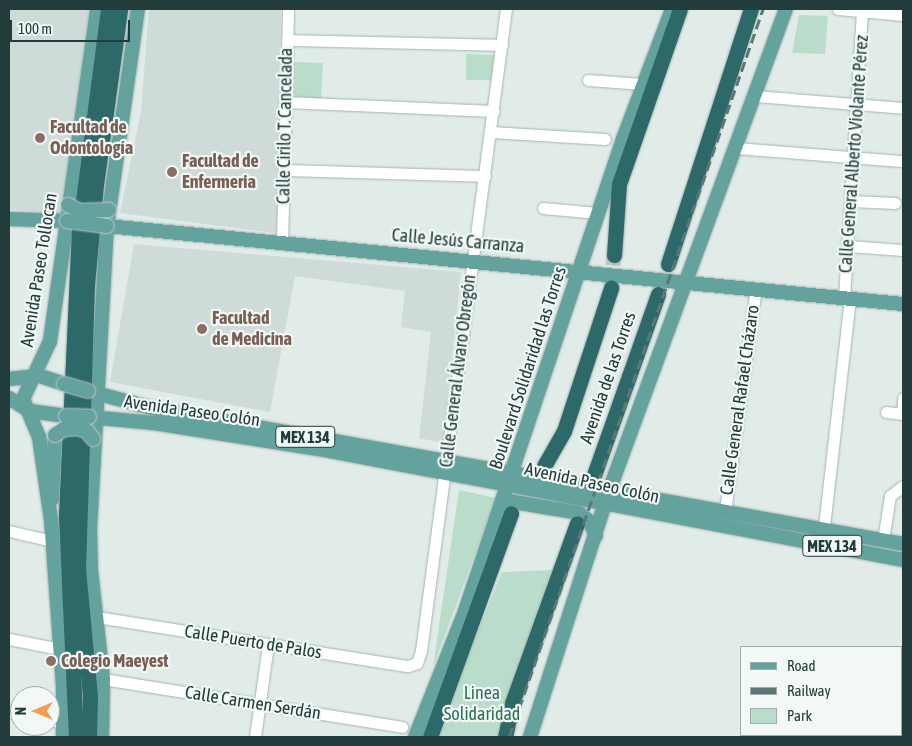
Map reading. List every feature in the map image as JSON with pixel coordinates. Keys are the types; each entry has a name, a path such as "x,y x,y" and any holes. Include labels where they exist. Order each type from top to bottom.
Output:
{"highway":[{"name":"Avenida Paseo Tollocan","path":"76,737 66,515 79,232 108,9"},
{"path":"89,737 90,696 78,570 87,285 96,185 120,9"},
{"path":"614,255 619,184 680,9"},
{"path":"668,264 751,9"},
{"name":"Avenida de las Torres","path":"544,466 564,431 610,288"},
{"name":"Avenida de las Torres","path":"594,475 658,294"},
{"path":"430,737 511,513"},
{"path":"505,737 512,703 577,523"}],"main road":[{"name":"Avenida Paseo Tollocan","path":"25,409 24,393 45,358 50,341 97,9"},
{"path":"102,737 103,679 91,571 93,392 107,226 138,9"},
{"name":"Boulevard Solidaridad las Torres","path":"415,737 464,614 511,479 598,213 643,84 672,9"},
{"path":"530,737 596,536 604,505 786,9"},
{"path":"68,205 80,212 109,210"},
{"name":"Calle Jesús Carranza","path":"9,219 67,221 903,304"},
{"name":"Avenida Paseo Colón","path":"9,379 33,377 152,408 330,446 511,479 609,491 903,544"},
{"name":"Avenida Paseo Colón","path":"9,398 25,409 66,416 93,417 330,446"},
{"path":"25,409 39,438 51,520"},
{"path":"64,730 51,520 55,435 64,428 78,428 87,431 93,439 87,508 90,528"},
{"name":"Avenida Paseo Colón","path":"511,479 604,505 903,560"},
{"path":"503,500 573,511 590,522 596,536"},
{"path":"761,535 764,518"}],"street":[{"name":"Calle Cirilo T. Cancelada","path":"282,243 288,9"},
{"name":"Calle General Álvaro Obregón","path":"408,666 414,666 420,658 472,260 494,111 506,9"},
{"path":"838,9 903,15"},
{"name":"Calle General Alberto Violante Pérez","path":"822,544 847,299 848,246 858,105 862,10"},
{"path":"287,40 502,45"},
{"path":"588,80 643,84"},
{"path":"755,96 903,108"},
{"path":"285,102 494,111"},
{"path":"491,132 605,140"},
{"path":"736,148 903,162"},
{"path":"284,170 484,176"},
{"path":"851,201 895,203"},
{"path":"543,208 598,213"},
{"path":"848,246 903,250"},
{"name":"Calle General Rafael Cházaro","path":"725,511 756,289"},
{"path":"886,412 902,414 903,398"},
{"path":"883,540 890,496 903,486"},
{"path":"9,531 52,541"},
{"name":"Calle Puerto de Palos","path":"97,617 408,666"},
{"path":"9,639 60,649"},
{"path":"255,737 268,645"},
{"name":"Calle Carmen Serdán","path":"103,679 402,727"}],"shaded area":[{"name":"Facultad de Odontología","path":"9,9 91,9 61,214 9,209"},
{"path":"149,9 281,9 276,233 120,213 141,112"},
{"name":"Facultad de Medicina","path":"134,244 461,272 443,443 419,438 431,332 401,327 405,291 295,276 270,412 110,382"}],"green space":[{"path":"799,15 828,16 825,54 792,53"},
{"path":"466,54 496,55 493,80 466,80"},
{"path":"294,62 323,63 321,100 293,100"},
{"path":"459,490 496,498 433,667"},
{"name":"Linea Solidaridad","path":"552,570 506,737 435,737 502,572"}],"tunnel":[{"path":"611,288 614,255"}],"railway":[{"path":"509,737 763,9"}],"place":[{"name":"Facultad de Odontología","path":"40,138"},
{"name":"Facultad de Enfermeria","path":"172,172"},
{"name":"Facultad de Medicina","path":"202,329"},
{"name":"Colegio Maeyest","path":"51,661"}]}
